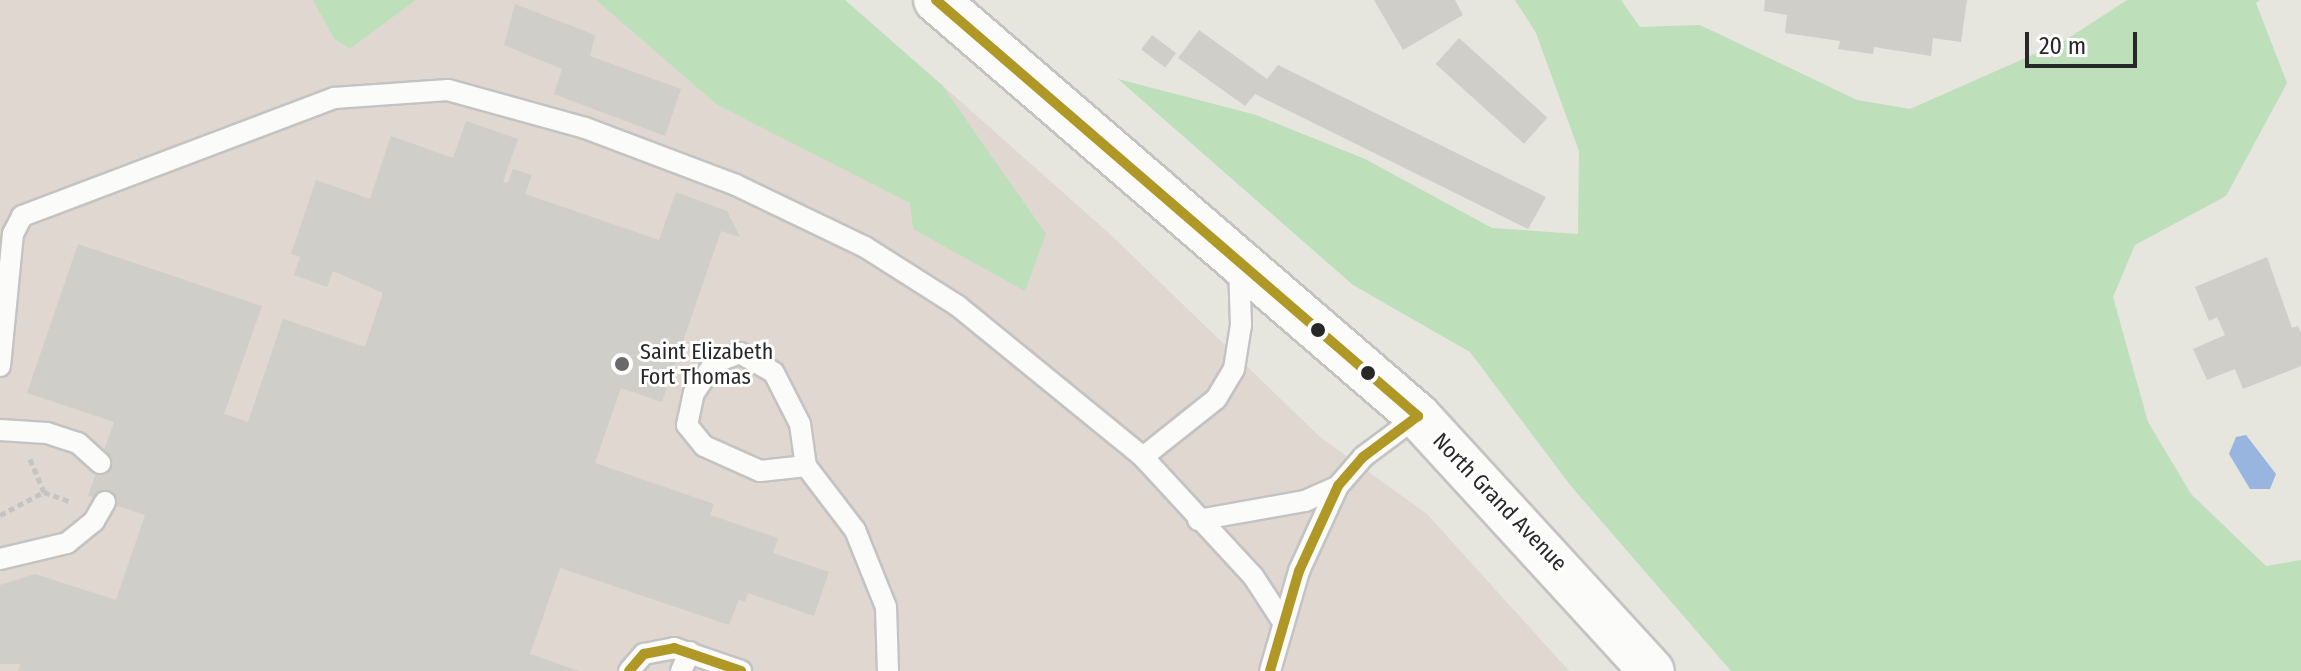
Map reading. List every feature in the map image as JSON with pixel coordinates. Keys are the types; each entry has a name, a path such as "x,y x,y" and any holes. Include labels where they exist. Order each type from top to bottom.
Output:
{"main road":[{"name":"North Grand Avenue","path":"936,0 1239,266 1418,416 1652,671"}],"lane":[{"path":"0,366 13,234 22,216 334,98 448,90 585,128 810,218 958,306 1143,457 1253,576 1281,619"},
{"path":"1143,457 1216,399 1234,369 1241,325 1239,266"},
{"path":"806,466 760,471 704,446 687,425 694,393 714,363 740,353 774,373 800,424 806,466 855,530 886,607 888,671"},
{"path":"1270,671 1281,619 1338,486 1363,457 1418,416"},
{"path":"9,430 78,443 100,463"},
{"path":"1198,520 1305,501 1338,486"},
{"path":"0,559 67,543 102,506"},
{"path":"629,671 644,654 741,671"}],"path":[{"path":"9,430 44,492"},
{"path":"0,515 44,492 102,506"}],"shaded area":[{"name":"Saint Elizabeth Fort Thomas","path":"0,0 313,0 334,39 350,49 416,0 596,0 717,105 911,203 913,229 1045,234 942,85 1112,236 1320,437 1427,514 1569,671 0,671"}],"green space":[{"path":"313,0 416,0 350,49 334,39"},
{"path":"596,0 845,0 942,85 1046,234 1025,291 913,229 910,203 717,105"},
{"path":"1515,0 1621,0 1640,27 1700,25 1857,100 1910,109 2064,41 2127,0 2260,0 2256,3 2287,83 2226,196 2135,245 2113,297 2148,422 2191,494 2266,566 2301,560 2301,671 1731,671 1571,486 1470,352 1353,285 1118,79 1256,115 1365,159 1492,228 1578,234 1579,151 1536,33"}],"water":[{"path":"2246,435 2276,474 2270,489 2250,489 2229,454 2236,437"}],"building":[{"path":"1374,0 1455,0 1463,15 1403,50"},
{"path":"1765,0 1967,0 1961,42 1933,38 1931,56 1874,47 1873,54 1838,49 1840,41 1785,33 1787,15 1764,11"},
{"path":"515,4 595,35 590,56 681,89 665,136 554,94 562,69 504,45"},
{"path":"1199,30 1267,79 1278,65 1546,197 1528,229 1255,94 1245,106 1178,58"},
{"path":"1152,35 1176,53 1165,67 1141,49"},
{"path":"1459,38 1547,118 1524,144 1436,64"},
{"path":"466,121 518,139 503,182 508,183 513,169 532,175 525,194 659,240 676,192 727,211 740,237 721,231 662,402 621,388 595,463 714,504 710,515 778,538 773,553 829,572 814,616 748,593 745,602 739,599 729,625 560,568 530,654 579,671 18,671 20,664 0,664 0,585 35,574 116,600 145,515 88,496 114,422 27,393 78,244 262,306 224,414 248,422 283,319 365,347 383,293 333,271 327,287 294,275 300,257 291,254 316,180 370,199 391,136 453,158"},
{"path":"2267,257 2292,328 2298,326 2301,333 2301,366 2243,389 2235,369 2207,380 2193,349 2225,335 2217,317 2209,321 2195,287"}],"transit line":[{"path":"936,0 1418,416 1363,457 1338,486 1299,571 1270,671"},
{"path":"629,671 644,654 674,648 741,671"}],"place":[{"name":"Saint Elizabeth Fort Thomas","path":"622,364"}]}
